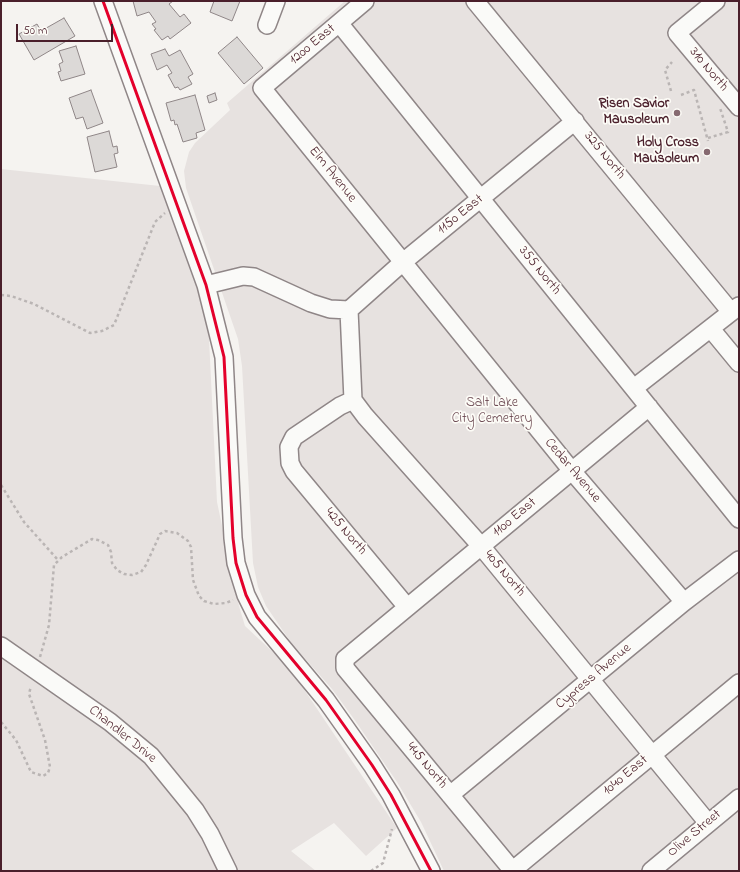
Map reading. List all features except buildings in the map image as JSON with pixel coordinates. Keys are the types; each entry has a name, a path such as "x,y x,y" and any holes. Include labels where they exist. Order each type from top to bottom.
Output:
{"street":[{"path":"103,1 206,285 224,358 233,538 236,563 246,595 257,617 326,700 372,765 399,810 431,871"},
{"path":"267,25 276,1"},
{"name":"1200 East","path":"262,88 365,1"},
{"name":"325 North","path":"475,1 735,309"},
{"name":"310 North","path":"716,1 677,33 739,107"},
{"name":"355 North","path":"339,23 739,519"},
{"name":"Elm Avenue","path":"262,88 403,262"},
{"name":"1150 East","path":"349,310 403,262 575,121"},
{"name":"Cedar Avenue","path":"403,262 572,471 684,602"},
{"path":"206,285 243,276 254,277 311,303 330,309 349,310 353,400"},
{"path":"634,388 735,309"},
{"path":"711,329 739,363"},
{"name":"425 North","path":"353,400 340,406 294,437 289,447 290,463 294,471 407,607"},
{"name":"405 North","path":"353,400 365,416 481,546 708,823"},
{"name":"1100 East","path":"345,659 649,407"},
{"name":"Cypress Avenue","path":"450,795 684,602 739,560"},
{"name":"Chandler Drive","path":"1,646 110,722 151,756 195,810 210,834 228,871"},
{"name":"445 North","path":"345,659 345,668 513,870"},
{"name":"1040 East","path":"513,870 739,682"},
{"name":"Olive Street","path":"651,871 739,798"}],"path":[{"path":"672,62 665,70 672,91"},
{"path":"681,95 694,90 708,139 728,132 718,103 728,94"},
{"path":"1,295 11,296 34,304 90,333 114,325 155,222 175,202"},
{"path":"1,485 24,522 58,560"},
{"path":"40,658 49,625 52,570 58,560 95,539 105,543 109,547 112,563 117,570 128,575 137,574 150,559 160,534 168,531 182,536 191,547 193,580 197,593 201,598 208,602 219,604 246,595"},
{"path":"1,722 16,740 31,772 43,776 48,773 50,767 45,740 29,694 31,686"},
{"path":"371,871 383,862 399,810"}],"green space":[{"name":"Salt Lake City Cemetery","path":"345,1 739,1 739,871 444,871 421,822 397,782 332,689 292,644 266,606 258,587 253,563 242,366 238,339 186,188 184,171 189,152 195,143 230,110 227,103"},
{"path":"1,169 160,186 208,318 217,502 239,606 245,626 289,667 397,828 366,856 334,823 291,851 316,871 1,871"}],"transit line":[{"path":"103,1 206,285 224,357 233,538 236,563 246,595 257,617 326,700 372,765 391,795 431,871"}],"place":[{"name":"Risen Savior Mausoleum","path":"677,113"},
{"name":"Holy Cross Mausoleum","path":"707,152"}]}
